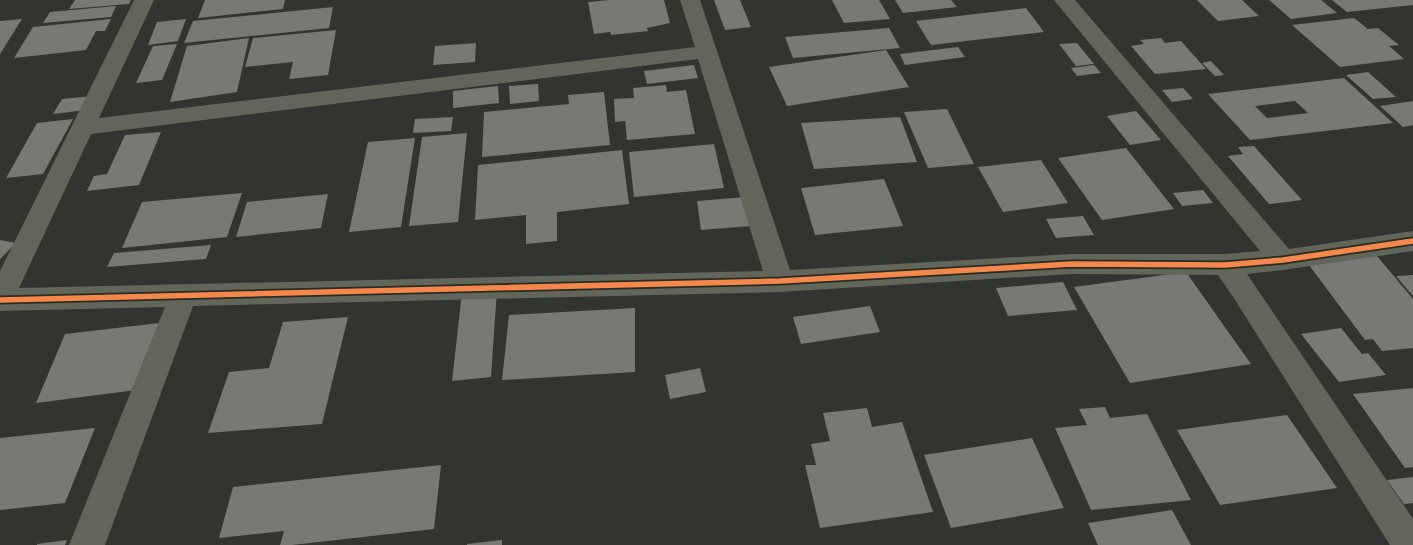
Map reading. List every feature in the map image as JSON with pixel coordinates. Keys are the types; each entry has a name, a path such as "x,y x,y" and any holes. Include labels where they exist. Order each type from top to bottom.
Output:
{"street":[{"path":"144,0 0,300 184,294 780,281 1072,264 1225,265 1283,260 1413,241"},
{"path":"690,0 780,281"},
{"path":"1064,0 1283,260"},
{"path":"84,127 707,52"},
{"path":"1225,265 1245,292 1410,545"},
{"path":"87,545 184,294"}],"building":[{"path":"75,0 131,0 129,4 69,9"},
{"path":"205,0 285,0 283,9 198,18"},
{"path":"664,0 670,23 647,28 648,31 611,35 610,32 594,34 588,2"},
{"path":"714,0 740,0 751,27 725,30"},
{"path":"832,0 879,0 890,19 844,23"},
{"path":"895,0 951,0 957,7 903,13"},
{"path":"1197,0 1242,0 1259,16 1218,21"},
{"path":"1269,0 1321,0 1337,13 1291,19"},
{"path":"1332,0 1413,0 1413,5 1347,12"},
{"path":"116,6 111,17 43,23 50,12"},
{"path":"333,7 329,28 184,43 193,21"},
{"path":"1026,8 1044,32 931,45 916,21"},
{"path":"1354,18 1368,29 1378,28 1399,45 1389,46 1404,59 1340,67 1292,25"},
{"path":"22,19 0,54 0,21"},
{"path":"111,19 105,31 96,31 86,50 14,58 33,27"},
{"path":"186,19 178,41 148,45 157,22"},
{"path":"889,28 900,48 793,58 785,37"},
{"path":"336,30 328,75 289,79 293,62 245,67 253,38"},
{"path":"249,38 237,92 170,102 187,46"},
{"path":"1161,38 1165,43 1181,41 1206,69 1155,74 1131,46 1144,44 1140,40"},
{"path":"476,43 475,62 433,65 435,46"},
{"path":"1077,43 1094,64 1076,66 1059,44"},
{"path":"177,44 162,80 136,83 153,46"},
{"path":"958,47 965,57 905,65 900,54"},
{"path":"886,50 909,87 787,106 769,67"},
{"path":"1211,61 1224,75 1215,76 1202,63"},
{"path":"694,65 698,78 647,84 644,71"},
{"path":"1094,65 1101,73 1077,76 1071,68"},
{"path":"1368,72 1396,97 1373,99 1346,75"},
{"path":"1344,78 1393,123 1250,140 1208,94","holes":["1295,101 1308,113 1267,118 1255,106"]},
{"path":"538,84 539,101 510,104 509,86"},
{"path":"666,85 667,92 686,90 695,134 627,140 625,121 615,122 614,99 634,98 633,88"},
{"path":"498,86 499,103 453,108 453,91"},
{"path":"1183,88 1193,99 1172,102 1162,90"},
{"path":"604,92 610,145 482,157 484,112 569,104 568,95"},
{"path":"93,96 86,110 53,114 62,99"},
{"path":"1413,101 1413,125 1403,127 1380,106"},
{"path":"947,109 974,164 928,168 904,112"},
{"path":"1136,111 1161,140 1130,145 1107,116"},
{"path":"453,117 451,131 413,133 415,119"},
{"path":"900,117 917,162 814,169 801,123"},
{"path":"73,119 43,174 6,178 37,123"},
{"path":"161,132 139,185 87,191 94,176 107,174 125,135"},
{"path":"467,133 458,222 409,226 422,137"},
{"path":"415,138 401,227 349,232 368,142"},
{"path":"714,144 724,188 634,197 629,152"},
{"path":"1254,146 1302,200 1269,204 1228,156 1243,154 1238,147"},
{"path":"1126,148 1174,209 1102,220 1058,158"},
{"path":"622,150 629,204 557,212 557,241 526,244 526,215 475,220 478,165"},
{"path":"1041,160 1068,203 1003,212 978,167"},
{"path":"884,179 903,226 815,235 801,188"},
{"path":"1203,190 1213,203 1182,206 1173,193"},
{"path":"242,193 227,237 122,248 142,202"},
{"path":"328,194 321,228 236,237 247,202"},
{"path":"746,197 751,226 701,230 697,201"},
{"path":"1083,216 1094,235 1056,238 1046,219"},
{"path":"0,240 16,243 0,259"},
{"path":"211,245 206,259 107,267 114,253"},
{"path":"1377,256 1413,299 1413,348 1382,351 1373,339 1365,340 1306,261"},
{"path":"1186,272 1251,364 1130,383 1074,287"},
{"path":"1413,275 1413,296 1396,276"},
{"path":"1063,282 1077,310 1008,316 996,288"},
{"path":"497,289 491,377 452,381 462,292"},
{"path":"870,306 880,332 801,344 793,317"},
{"path":"635,308 635,372 502,380 509,315"},
{"path":"348,317 322,424 208,433 229,372 269,368 283,322"},
{"path":"159,323 136,390 36,403 65,334"},
{"path":"1341,328 1362,354 1368,353 1386,375 1339,382 1301,334"},
{"path":"700,368 706,392 670,399 665,375"},
{"path":"1413,388 1413,467 1405,468 1353,394"},
{"path":"1105,407 1110,418 1147,414 1191,500 1091,510 1055,428 1087,425 1079,409"},
{"path":"867,408 872,427 902,422 933,512 820,528 805,465 816,465 811,444 830,441 823,413"},
{"path":"1287,415 1337,488 1220,505 1177,430"},
{"path":"95,428 65,503 0,510 0,438"},
{"path":"1032,438 1064,508 951,528 924,455"},
{"path":"441,465 434,529 292,545 280,545 284,531 219,538 233,487"},
{"path":"1413,477 1413,503 1404,504 1387,480"},
{"path":"1172,510 1191,545 1098,545 1088,523"},
{"path":"67,540 65,545 37,545 37,544"},
{"path":"502,540 502,545 467,545 467,544"}],"cycle path":[{"path":"0,300 780,281 1072,264 1225,265 1283,260 1413,241"}]}
